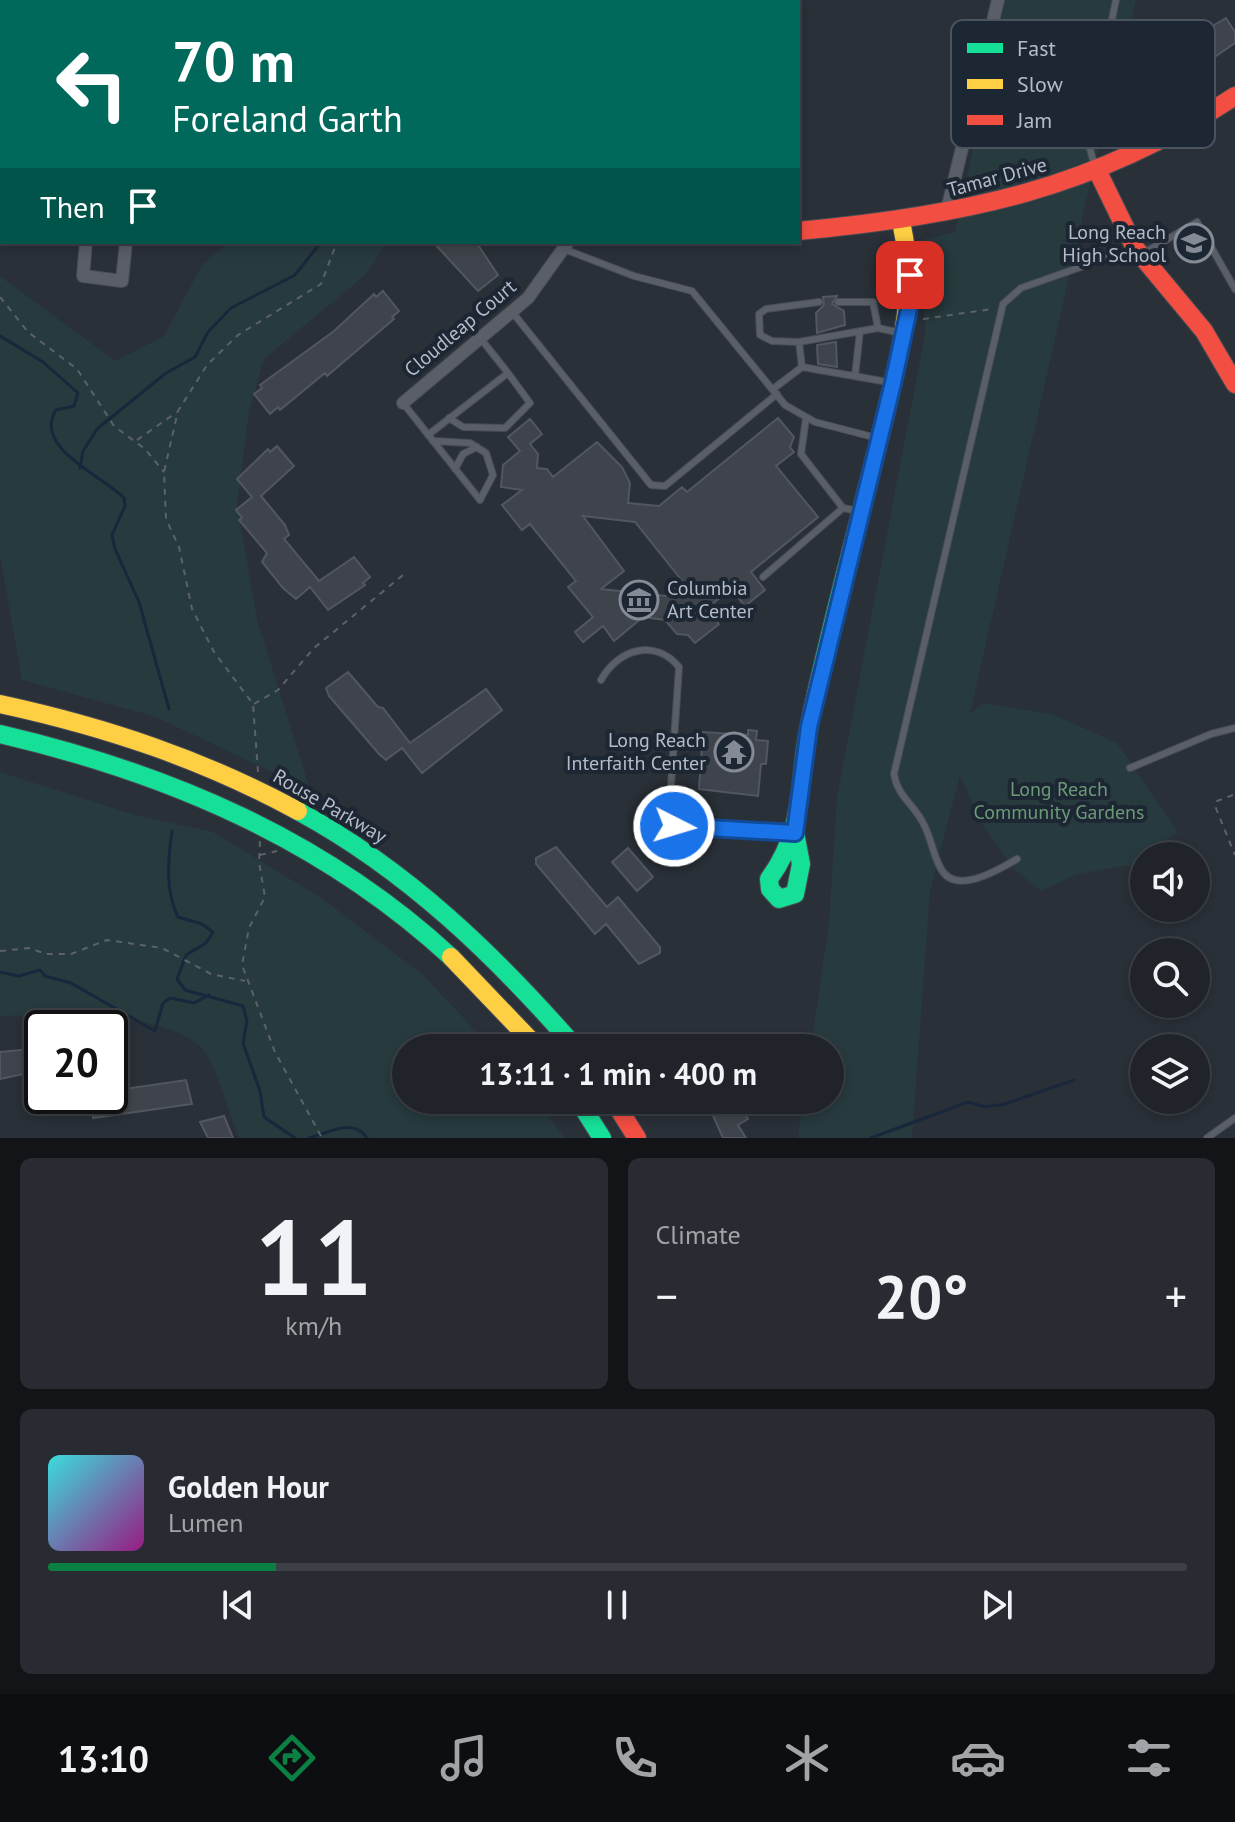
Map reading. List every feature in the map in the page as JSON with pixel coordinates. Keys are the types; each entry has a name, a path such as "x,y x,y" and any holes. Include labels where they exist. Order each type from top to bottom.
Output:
{"main road":[{"name":"Tamar Drive","path":"1215,109 1235,96"},
{"name":"Tamar Drive","path":"800,231 946,214 1017,196 1097,170 1146,148"},
{"path":"1097,170 1138,251 1204,331 1235,384"},
{"path":"795,833 809,727 852,510 879,438 905,327 910,275 901,221"},
{"name":"Rouse Parkway","path":"0,704 91,724 183,755 248,784 341,834 422,892 477,940 563,1034"},
{"path":"0,734 67,749 146,773 278,832 370,891 437,944 496,1000 526,1034"},
{"path":"587,1114 602,1138"},
{"path":"622,1114 637,1138"}],"street":[{"path":"993,20 998,0"},
{"path":"946,214 962,148"},
{"path":"86,244 83,276 122,281 126,244"},
{"name":"Cloudleap Court","path":"403,403 513,313 549,274 566,245"}],"lane":[{"path":"1112,20 1116,0"},
{"path":"1090,148 1097,170"},
{"path":"1017,859 977,879 954,879 946,875 938,863 925,826 899,792 894,774 1002,306 1021,288 1138,251 1197,222 1235,289"},
{"path":"566,245 634,276 692,291 785,405 806,418 879,438"},
{"path":"819,302 762,311 758,320 760,335 772,341 799,342 878,328 905,327"},
{"path":"838,302 873,302 878,328"},
{"path":"513,313 651,485 665,486 802,367"},
{"path":"855,376 860,331"},
{"path":"449,418 463,427 505,428 530,403 481,339"},
{"path":"799,342 802,367"},
{"path":"802,367 893,383"},
{"path":"430,438 449,418 508,373"},
{"path":"403,403 430,438 480,500 490,487 493,468 478,446 430,438"},
{"path":"763,577 852,510 801,454 806,418"},
{"path":"455,469 463,454 478,446"},
{"path":"601,680 625,657 645,648 664,652 679,667 669,815 674,826 795,833"},
{"path":"1130,768 1211,734 1235,728"},
{"path":"1207,1138 1235,1118"}],"path":[{"path":"258,773 253,704 214,652 192,609 179,547 166,519 164,472 178,411 207,365 231,341 321,284 336,244"},
{"path":"0,297 28,332 77,369 114,426 135,441 164,472"},
{"path":"905,327 1002,306"},
{"path":"135,441 178,411"},
{"path":"253,704 278,690 314,648 403,575"},
{"path":"1233,795 1217,801 1215,806 1235,855"},
{"path":"260,836 259,862 266,890 264,905 249,928 242,952 246,982 275,1052 322,1138"},
{"path":"0,951 29,948 46,954 71,954 107,940 152,945 175,953 211,974 246,982"}],"green space":[{"path":"1005,0 1136,0 1131,20 1001,20"},
{"name":"Long Reach Community Gardens","path":"973,148 1098,148 970,714 983,703 1052,714 1117,743 1178,832 1165,842 1130,842 1130,865 1077,874 1041,891 1014,869 981,823 960,775 930,891 912,1138 798,1138 801,1114 844,1114 844,1034 813,1034 829,923 837,797 926,329 916,241 955,232"},
{"path":"227,244 387,244 364,276 264,359 249,411 237,504 257,619 310,790 156,717 22,680 0,555 0,276 115,361 164,336 202,265"},
{"path":"0,772 135,815 213,832 320,897 422,974 479,1034 392,1034 392,1114 546,1114 565,1138 239,1138 210,1060 189,1038 167,1028 128,1021 128,1010 24,1010 24,1016 0,1016"}],"building":[{"path":"1226,18 1235,32 1235,43 1215,57 1215,25"},
{"path":"435,244 477,244 498,275 478,291"},
{"path":"383,291 399,311 392,317 394,319 327,376 325,373 280,410 278,407 270,414 254,394 262,388 260,385 334,331 374,294 376,297"},
{"path":"837,296 832,304 844,311 845,325 817,333 816,313 824,305 823,297"},
{"path":"836,342 837,367 818,364 817,345"},
{"path":"778,418 794,437 790,447 794,452 776,466 818,517 751,572 765,590 745,606 731,589 706,609 719,624 695,643 688,635 677,634 665,620 643,617 614,641 603,626 583,642 575,632 593,617 568,587 576,581 530,524 522,530 502,505 522,490 501,487 503,465 520,451 508,437 530,419 542,434 530,444 538,454 537,468 547,469 553,477 597,442 622,467 630,483 628,503 659,506 682,487 687,492","holes":["583,516 635,522 683,582 666,596 601,589 624,571"]},
{"path":"277,446 294,466 261,496 285,525 289,535 284,539 319,581 354,557 370,577 363,583 365,585 328,610 310,587 296,599 283,588 262,562 267,553 239,520 242,518 236,510 252,497 237,479 268,449 270,452"},
{"path":"348,672 378,707 383,708 410,743 486,689 502,710 422,773 402,748 386,760 329,696 326,688"},
{"name":"Long Reach Interfaith Center","path":"748,730 757,731 756,740 768,741 766,764 761,764 758,796 699,789 703,732 748,735"},
{"path":"556,847 607,907 618,897 660,947 660,953 639,964 606,924 595,934 536,864 536,858"},
{"path":"628,848 653,877 637,891 612,862"},
{"path":"24,1050 24,1074 0,1079 0,1052"},
{"path":"186,1080 192,1104 128,1113 128,1088"},
{"path":"93,1114 121,1114 93,1118"},
{"path":"712,1114 745,1114 748,1119 738,1125 746,1138 723,1138"},
{"path":"224,1116 233,1138 208,1138 200,1122"}],"waterway":[{"path":"80,468 83,451 97,429 166,373 195,357 208,332 231,308 295,275 319,244"},
{"path":"0,336 43,362 78,393 74,406 56,410 51,424 54,437 74,460 124,498 125,506 112,535 115,549 139,602 169,709"},
{"path":"172,831 169,875 171,897 178,917 202,924 213,932 206,943 186,955 177,979 185,990 243,1006 247,1021 243,1043 260,1091 264,1117 295,1138"},
{"path":"0,972 19,976 40,970 45,976 71,983 155,1031 163,1003 170,998 194,1003 209,995"},
{"path":"871,1138 968,1102 985,1107 1005,1104 1074,1080"},
{"path":"309,1138 348,1127 355,1128 367,1138"}],"traffic: fast":[{"path":"795,833 801,864 795,894 779,899 770,889 769,879 790,841 795,822 819,679 893,382"},
{"path":"0,734 123,769 240,816 350,878 402,915 451,957"},
{"path":"298,811 338,834 413,887 514,980 563,1034"},
{"path":"587,1114 602,1138"}],"traffic: slow":[{"path":"893,382 902,340 908,283 901,221"},
{"path":"0,704 78,723 153,747 226,776 298,811"},
{"path":"451,957 525,1034"}],"traffic: jam":[{"path":"1215,108 1235,96"},
{"path":"800,231 916,217 1026,193 1079,176 1143,148"},
{"path":"1097,170 1135,248 1204,331 1235,384"},
{"path":"622,1114 637,1138"}],"place":[{"name":"Long Reach High School","path":"1194,243"},
{"name":"Columbia Art Center","path":"639,600"},
{"name":"Long Reach Interfaith Center","path":"734,752"}],"route":[{"path":"674,826 795,833 799,822 803,758 809,727 893,383 909,309 910,275"}]}
